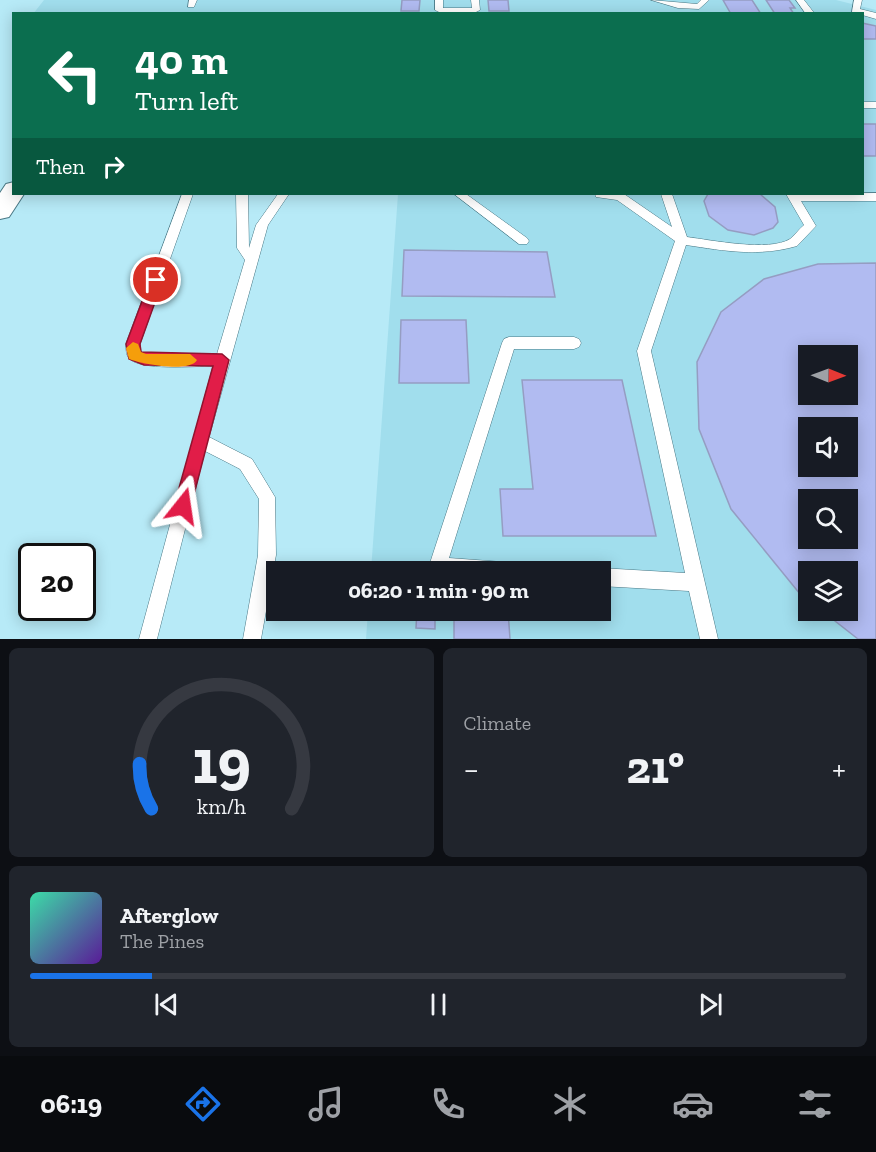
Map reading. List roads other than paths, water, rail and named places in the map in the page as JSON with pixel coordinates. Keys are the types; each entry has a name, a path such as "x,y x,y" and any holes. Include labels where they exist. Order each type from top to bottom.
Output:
{"street":[{"path":"0,211 12,193"}],"lane":[{"path":"439,0 439,10 476,10 475,0"},
{"path":"655,0 678,6 699,7 705,0"},
{"path":"858,0 855,10 862,12"},
{"path":"187,195 133,344 134,355 144,360 222,360"},
{"path":"242,195 243,248 247,256 252,258"},
{"path":"148,639 200,440 252,258 262,225 282,195"},
{"path":"460,195 523,241"},
{"path":"618,195 682,240 733,248 767,249 793,243 810,226 792,195"},
{"path":"667,195 682,240 644,351 709,639"},
{"path":"792,195 876,197"},
{"path":"440,561 509,343 574,343"},
{"path":"200,440 246,464 267,498 267,555 252,639"},
{"path":"611,578 697,583"}]}
